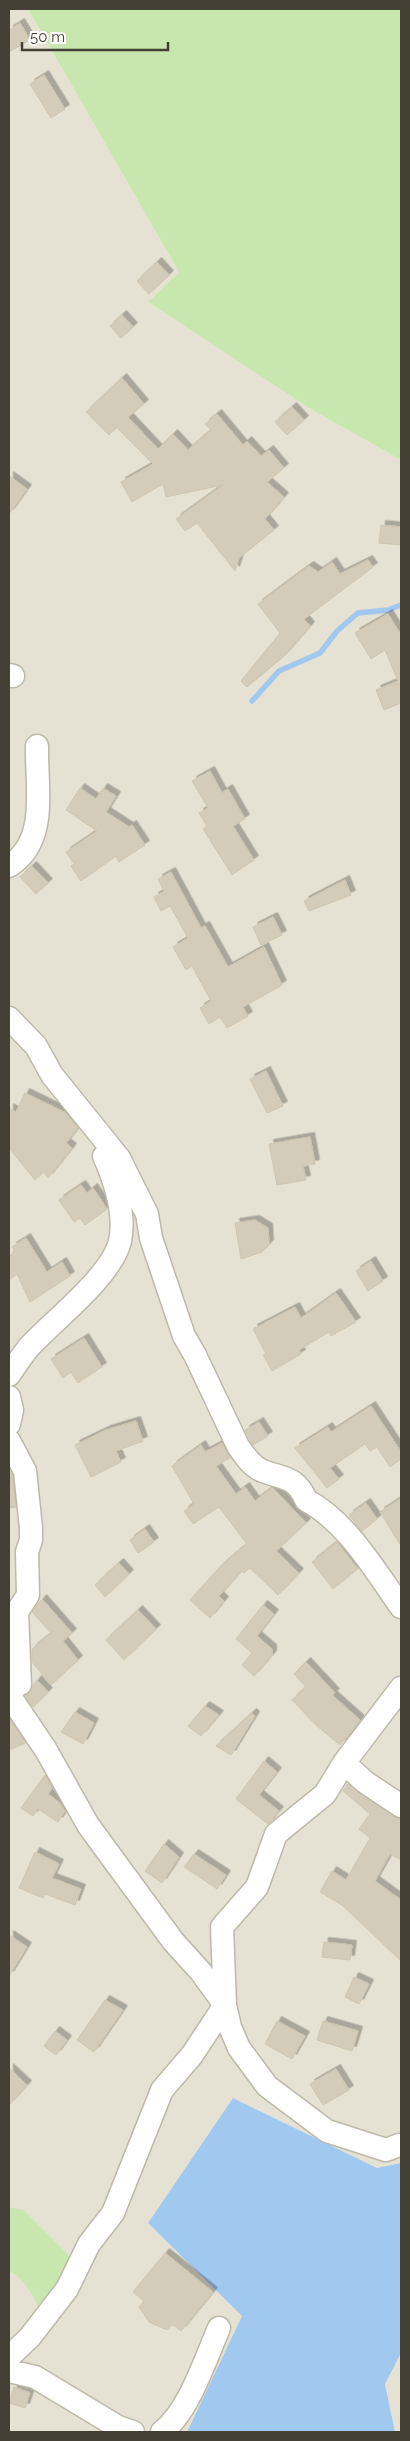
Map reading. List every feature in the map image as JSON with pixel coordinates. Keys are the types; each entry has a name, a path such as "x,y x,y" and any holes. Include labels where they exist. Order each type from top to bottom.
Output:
{"street":[{"path":"9,866 22,858 34,838 38,810 37,746"},
{"path":"9,1018 36,1046 52,1075 119,1158 147,1214 152,1238 184,1336 195,1355 238,1446 247,1459 261,1470 291,1479 303,1493 306,1500 324,1510 356,1546 401,1607"},
{"path":"9,1375 29,1347 60,1317 111,1261 120,1241 121,1218 113,1176 87,1116"},
{"path":"9,1397 12,1410 9,1424"},
{"path":"9,1441 26,1471 31,1540 27,1552 28,1595 17,1612 20,1684 9,1689"},
{"path":"399,2145 386,2150 327,2131 267,2086 239,2048 230,2027 225,2005 222,1927 257,1887 276,1834 325,1794 344,1763 401,1688"},
{"path":"9,1695 50,1756 88,1825 173,1941 201,1972 225,2005"},
{"path":"344,1763 365,1782 401,1806"},
{"path":"9,2357 30,2337 67,2289 89,2244 113,2213 162,2090 192,2055 225,2005"},
{"path":"162,2432 171,2425 192,2389 219,2328"},
{"path":"9,2371 35,2377 118,2427 133,2432"}],"shaded area":[{"path":"9,9 28,9 179,272 148,302 309,408 401,460 401,2163 377,2168 233,2098 148,2223 242,2316 187,2432 9,2432"},
{"path":"401,2353 401,2432 395,2432 385,2384"}],"green space":[{"path":"28,9 401,9 401,460 309,408 148,302 179,272"},
{"path":"9,2207 23,2210 69,2256 58,2288 38,2306 22,2281 9,2271"}],"water":[{"path":"233,2098 377,2168 401,2163 401,2353 385,2384 395,2432 187,2432 242,2316 148,2223"}],"building":[{"path":"20,23 30,40 9,52 9,30"},
{"path":"44,75 65,109 51,118 30,84"},
{"path":"157,262 169,275 149,294 137,281"},
{"path":"122,315 133,327 121,338 110,326"},
{"path":"122,378 144,404 128,417 158,449 173,434 188,450 211,430 205,424 217,414 243,445 247,441 261,456 269,450 284,468 267,482 284,497 265,519 274,530 239,558 235,571 197,523 185,531 176,519 223,485 166,497 163,484 132,502 121,482 153,464 116,427 109,435 86,412"},
{"path":"292,407 304,420 287,435 275,422"},
{"path":"9,476 27,489 9,514"},
{"path":"381,525 401,527 401,545 379,543"},
{"path":"368,560 373,567 304,619 310,626 283,657 247,687 241,681 280,633 258,604 309,566 318,572 332,562 340,574"},
{"path":"388,614 401,635 401,703 384,710 376,690 398,681 385,650 371,659 355,633"},
{"path":"210,771 222,793 228,789 245,819 233,826 254,860 232,875 203,829 207,826 199,813 208,808 192,781"},
{"path":"80,788 96,799 103,788 116,796 106,812 129,827 132,825 145,845 119,862 116,856 81,881 71,866 74,864 66,852 97,831 66,810"},
{"path":"32,866 48,883 36,894 20,877"},
{"path":"171,872 201,928 205,926 228,967 264,947 282,985 243,1007 248,1016 227,1028 220,1017 209,1024 200,1008 211,1001 192,966 186,970 173,947 188,938 170,906 161,911 154,897 164,891 158,879"},
{"path":"345,880 351,895 309,911 304,901"},
{"path":"273,917 282,935 261,945 253,927"},
{"path":"266,1071 283,1106 267,1113 250,1079"},
{"path":"25,1093 66,1113 78,1128 66,1143 72,1148 48,1178 44,1172 35,1180 9,1148 9,1108 16,1112"},
{"path":"310,1137 315,1164 303,1166 306,1180 277,1185 269,1144"},
{"path":"81,1185 87,1193 93,1188 107,1209 85,1225 80,1218 74,1222 59,1200"},
{"path":"255,1220 268,1228 269,1244 262,1252 241,1259 235,1223"},
{"path":"26,1238 47,1272 62,1262 70,1276 30,1302 17,1274 9,1280 9,1256 15,1252 12,1247"},
{"path":"371,1261 383,1281 368,1291 356,1271"},
{"path":"336,1293 356,1322 331,1336 329,1332 299,1350 301,1354 272,1371 263,1355 266,1354 253,1329 295,1307 301,1318"},
{"path":"84,1338 102,1367 78,1383 71,1372 63,1378 51,1359"},
{"path":"371,1406 401,1452 401,1459 390,1467 377,1447 370,1451 365,1444 330,1468 339,1479 327,1488 295,1448 328,1427 331,1432"},
{"path":"136,1421 143,1441 116,1451 121,1462 91,1477 75,1445 106,1430"},
{"path":"259,1422 268,1436 253,1445 245,1430"},
{"path":"222,1443 230,1458 216,1466 236,1494 245,1487 255,1501 272,1488 306,1523 276,1551 299,1573 278,1595 250,1568 244,1573 242,1570 219,1596 224,1601 210,1618 190,1600 221,1566 247,1544 219,1507 193,1524 184,1511 194,1504 172,1466 201,1445 205,1452"},
{"path":"9,1468 12,1475 16,1507 9,1508"},
{"path":"401,1498 401,1546 380,1512"},
{"path":"366,1503 377,1519 362,1531 349,1515"},
{"path":"145,1529 154,1542 138,1553 130,1540"},
{"path":"337,1542 358,1569 333,1589 312,1562"},
{"path":"119,1563 129,1574 105,1597 95,1585"},
{"path":"42,1599 72,1633 63,1641 78,1660 51,1685 32,1662 32,1649 51,1633 32,1612"},
{"path":"263,1605 274,1614 257,1636 272,1649 272,1655 254,1676 242,1665 252,1653 236,1639"},
{"path":"138,1610 156,1629 124,1660 106,1640"},
{"path":"306,1662 335,1693 332,1695 360,1720 340,1745 317,1726 292,1700 306,1687 294,1674"},
{"path":"37,1680 48,1692 33,1707 25,1696"},
{"path":"205,1706 219,1715 201,1736 188,1726"},
{"path":"75,1712 94,1723 83,1744 61,1732"},
{"path":"252,1713 255,1716 231,1755 216,1746"},
{"path":"9,1718 26,1743 9,1750"},
{"path":"264,1761 277,1772 259,1795 279,1811 268,1824 236,1799"},
{"path":"45,1775 52,1788 48,1794 60,1803 65,1811 58,1822 38,1809 33,1816 21,1808"},
{"path":"348,1784 394,1817 401,1819 401,1860 390,1854 375,1881 401,1900 401,1961 342,1905 320,1892 332,1871 346,1880 370,1838 359,1829 370,1814 343,1791"},
{"path":"164,1844 179,1857 162,1883 145,1871"},
{"path":"35,1852 59,1864 52,1878 81,1889 75,1905 45,1894 43,1898 19,1888"},
{"path":"194,1854 226,1875 217,1889 184,1867"},
{"path":"9,1935 27,1947 9,1976"},
{"path":"324,1942 352,1945 350,1960 322,1957"},
{"path":"354,1977 369,1984 359,2004 345,1997"},
{"path":"105,2000 123,2010 94,2052 77,2040"},
{"path":"277,2021 305,2036 292,2059 265,2044"},
{"path":"323,2021 358,2031 352,2051 317,2040"},
{"path":"55,2031 67,2040 56,2055 44,2046"},
{"path":"9,2068 27,2085 9,2105"},
{"path":"336,2069 349,2090 323,2105 310,2084"},
{"path":"165,2253 213,2292 181,2331 172,2324 167,2330 149,2322 139,2307 144,2301 133,2292"},
{"path":"14,2387 30,2393 25,2408 9,2403"}],"waterway":[{"path":"252,701 279,671 320,653 337,631 358,613 388,610 401,605"}]}
